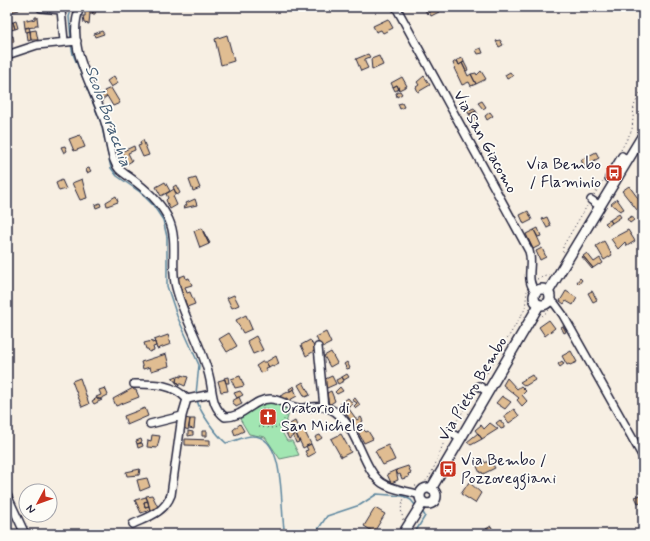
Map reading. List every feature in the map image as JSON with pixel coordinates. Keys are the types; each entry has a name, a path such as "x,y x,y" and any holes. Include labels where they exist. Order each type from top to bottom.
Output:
{"main road":[{"path":"549,296 543,289 532,290 534,298 539,305 546,304 595,203 643,134"},
{"name":"Via Pietro Bembo","path":"431,489 455,436 483,389 539,305"},
{"path":"403,534 425,489 431,489 435,494 434,501 428,504 421,498"}],"street":[{"path":"69,41 80,7"},
{"name":"Via San Giacomo","path":"396,7 529,251 531,261 529,280 532,290"},
{"path":"41,8 61,10 69,41 82,64 106,124 115,162 124,174 152,196 169,221 173,239 175,283 183,309 202,351 210,394 215,408 226,417 234,417 260,401 269,399 301,408 324,407 340,416 348,425 374,473 382,483 421,498"},
{"path":"7,55 37,45 69,41"},
{"path":"606,179 621,153"},
{"path":"549,296 558,307 578,345 643,457"},
{"path":"318,347 324,407"},
{"path":"134,384 157,384 172,387 189,398 210,394"},
{"path":"133,524 157,514 168,503 171,495 182,416 189,398"},
{"path":"150,424 182,416"},
{"path":"7,495 25,534"}],"path":[{"path":"621,153 632,130 634,106 640,93 643,93"},
{"path":"562,258 563,246 595,203 606,179"},
{"path":"533,280 548,276 552,273"},
{"path":"413,486 419,487 425,482 440,458 441,446 455,436 483,389 525,309 532,290"},
{"path":"540,318 550,309 553,309"},
{"path":"259,427 271,428 278,426 286,417 286,404"},
{"path":"400,524 403,520 401,509 403,500"},
{"path":"123,534 127,528 133,524"}],"green space":[{"path":"271,402 290,409 283,434 287,441 292,441 299,455 280,459 265,437 249,434 240,419 259,405"}],"building":[{"path":"7,7 19,7 19,10 7,13"},
{"path":"89,7 93,8 93,13 90,13 89,24 84,23 83,16 85,16 85,9 89,9"},
{"path":"424,7 437,7 439,12 431,16 429,12 427,14"},
{"path":"93,8 96,8 95,14 90,14 93,13"},
{"path":"35,17 37,17 38,25 35,25 35,27 25,28 24,20 27,19 27,21 35,19"},
{"path":"388,19 393,28 383,33 381,30 376,32 373,26"},
{"path":"16,21 18,28 15,29 13,22"},
{"path":"13,22 15,29 7,31 7,23"},
{"path":"29,27 30,31 26,32 25,28"},
{"path":"36,30 38,40 31,40 30,31"},
{"path":"30,31 31,40 28,41 27,32"},
{"path":"102,31 104,34 95,37 94,34"},
{"path":"227,35 234,61 221,65 215,39"},
{"path":"13,36 14,42 10,43 9,37"},
{"path":"500,40 503,45 499,47 496,41"},
{"path":"481,48 483,53 478,54 476,50"},
{"path":"368,54 370,57 365,59 365,62 368,68 361,71 356,59"},
{"path":"379,56 383,65 372,70 371,59"},
{"path":"463,58 464,62 459,65 457,60"},
{"path":"457,60 459,65 462,63 468,76 471,74 476,84 471,86 469,82 462,85 453,63"},
{"path":"464,62 468,70 466,71 462,63"},
{"path":"481,71 486,79 476,84 471,74 476,73 477,75"},
{"path":"510,72 513,76 507,79 505,75"},
{"path":"114,76 118,83 111,87 107,81"},
{"path":"424,76 430,85 418,92 416,87 419,85 417,82"},
{"path":"402,77 407,86 399,90 397,85 393,87 391,83"},
{"path":"397,85 399,89 395,91 393,87"},
{"path":"111,88 120,103 113,106 107,96 102,100 101,97 105,93 104,91"},
{"path":"400,91 402,94 397,97 396,93"},
{"path":"482,101 486,107 483,109 478,103"},
{"path":"402,103 404,107 400,109 398,104"},
{"path":"474,108 476,111 469,114 467,111"},
{"path":"476,111 478,115 475,117 478,124 471,127 470,123 472,122 469,115"},
{"path":"490,112 493,116 487,120 485,116"},
{"path":"80,135 85,147 74,151 69,139"},
{"path":"143,140 149,155 143,157 138,146 141,145 140,142"},
{"path":"65,146 67,151 64,153 61,147"},
{"path":"134,146 135,150 128,153 132,161 125,165 121,157 124,154 118,157 117,154"},
{"path":"596,152 599,158 584,166 581,160"},
{"path":"89,168 91,171 87,173 86,169"},
{"path":"196,178 200,188 193,191 189,180"},
{"path":"82,179 87,198 80,200 72,183"},
{"path":"62,180 66,189 59,191 56,183"},
{"path":"165,182 170,191 161,196 156,187"},
{"path":"176,185 180,193 177,195 173,187"},
{"path":"629,186 643,205 637,210 622,191"},
{"path":"174,189 176,194 173,196 177,205 170,209 166,200 168,198 166,194"},
{"path":"116,196 118,202 107,206 106,202"},
{"path":"195,199 197,205 183,207 187,205 186,203"},
{"path":"617,199 624,209 620,211 611,204"},
{"path":"100,203 101,206 96,208 95,205"},
{"path":"528,211 532,220 524,224 520,215"},
{"path":"619,214 621,217 612,223 610,220"},
{"path":"632,216 634,220 630,223 627,219"},
{"path":"547,217 551,226 547,228 542,219"},
{"path":"610,220 612,223 608,226 605,223"},
{"path":"202,228 209,244 200,248 194,231"},
{"path":"538,228 541,236 538,237 534,230"},
{"path":"534,230 541,245 533,249 526,234"},
{"path":"628,230 635,241 627,246 625,242 618,249 611,239"},
{"path":"203,232 210,243 209,244"},
{"path":"604,241 612,255 604,260 596,246"},
{"path":"542,248 546,257 540,260 536,251"},
{"path":"587,253 594,262 600,258 603,263 593,268 583,256"},
{"path":"583,256 593,268 592,269 582,257"},
{"path":"185,275 186,279 189,278 192,285 185,287 187,293 190,292 195,304 187,307 177,278"},
{"path":"580,278 582,280 579,284 577,282"},
{"path":"566,291 577,298 573,305 566,301 564,304 560,301"},
{"path":"592,291 597,300 593,302 588,293"},
{"path":"234,295 239,305 232,308 227,298"},
{"path":"246,315 252,329 243,333 236,320"},
{"path":"549,320 555,328 545,336 539,327"},
{"path":"563,326 566,332 564,333 561,327"},
{"path":"326,332 331,343 321,348 316,337"},
{"path":"229,333 237,346 227,352 219,339"},
{"path":"168,335 171,344 157,349 154,340"},
{"path":"256,336 263,350 253,354 247,341"},
{"path":"310,340 316,350 306,356 301,345"},
{"path":"152,341 152,343 155,342 156,346 153,347 154,350 149,352 144,343"},
{"path":"571,351 577,362 567,365 562,356"},
{"path":"331,352 337,363 330,367 324,356"},
{"path":"166,354 169,366 151,371 150,367 143,369 141,362"},
{"path":"276,356 279,364 269,367 266,362"},
{"path":"562,361 564,364 560,367 558,364"},
{"path":"262,362 266,362 269,367 265,368 267,371 261,373 256,366"},
{"path":"347,362 350,368 347,369 344,364"},
{"path":"347,374 349,377 344,380 342,377"},
{"path":"181,375 188,377 185,386 176,382 177,376 181,377"},
{"path":"532,375 535,380 525,386 520,382"},
{"path":"177,376 176,382 179,383 179,386 172,378"},
{"path":"240,376 244,386 235,388 231,379"},
{"path":"332,376 336,384 327,388 323,380"},
{"path":"228,377 229,383 226,383 224,378"},
{"path":"342,377 344,381 338,384 336,380"},
{"path":"80,378 89,404 82,407 72,381"},
{"path":"507,378 517,389 521,386 526,391 522,395 527,401 522,406 517,400 519,398 503,385"},
{"path":"225,379 228,391 221,392 218,381"},
{"path":"303,382 310,395 305,397 298,385"},
{"path":"294,386 295,389 290,391 289,389"},
{"path":"340,387 343,391 337,394 335,392"},
{"path":"105,388 108,395 98,400 96,397 101,395 99,390"},
{"path":"133,388 136,390 139,397 116,406 113,399"},
{"path":"294,389 297,396 288,401 287,398 282,399 280,396"},
{"path":"240,391 243,395 237,398 234,393"},
{"path":"331,391 335,401 329,405 327,393"},
{"path":"502,396 511,402 505,409 496,403"},
{"path":"239,397 242,404 236,407 232,401"},
{"path":"97,398 102,400 94,404 92,401"},
{"path":"348,398 353,404 349,407 346,403 342,406 340,404"},
{"path":"355,398 360,405 356,408 354,406 357,403 352,400"},
{"path":"346,403 349,407 345,410 342,406"},
{"path":"643,406 643,416 639,408"},
{"path":"145,408 148,416 127,425 124,416"},
{"name":"Oratorio di San Michele","path":"263,409 267,410 275,423 270,426 265,418 260,414"},
{"path":"349,409 357,420 361,417 363,421 355,427 345,412"},
{"path":"514,409 519,416 509,423 504,416"},
{"path":"184,418 190,419 188,430 182,427"},
{"path":"190,419 195,419 194,429 189,428"},
{"path":"500,420 504,425 504,428 501,429 496,423"},
{"path":"295,421 298,428 302,426 311,444 303,448 295,431 292,432 288,425"},
{"path":"490,423 498,429 482,439 475,430 481,425 484,429"},
{"path":"240,424 244,431 235,435 233,430"},
{"path":"362,428 366,432 368,431 373,439 364,443 357,430"},
{"path":"291,430 293,436 289,439 286,433"},
{"path":"188,431 193,432 193,435 188,436"},
{"path":"202,431 207,431 207,436 202,436"},
{"path":"295,431 299,442 296,443 292,432"},
{"path":"478,433 482,439 471,445 467,442"},
{"path":"341,434 351,452 341,457 331,439"},
{"path":"152,435 160,436 157,448 147,447 148,440 151,441"},
{"path":"320,435 322,438 317,441 315,437"},
{"path":"141,439 142,442 137,444 136,441"},
{"path":"185,439 210,440 210,446 185,445"},
{"path":"142,443 143,446 138,448 137,444"},
{"path":"311,444 315,453 308,457 305,451 308,450 306,446"},
{"path":"388,445 395,460 383,465 375,451"},
{"path":"482,458 485,463 490,460 495,468 483,474 482,472 480,473 475,462"},
{"path":"408,466 411,473 408,474 409,477 402,479 396,470"},
{"path":"140,469 139,475 127,476 126,472"},
{"path":"396,470 398,480 391,483 387,474"},
{"path":"147,478 150,487 140,491 137,480"},
{"path":"469,482 481,493 475,503 461,494"},
{"path":"643,494 643,504 642,502 638,503 635,497"},
{"path":"152,495 158,507 150,510 146,496"},
{"path":"146,497 148,501 144,502 145,507 149,506 150,510 141,513 135,500"},
{"path":"148,501 149,506 145,507 144,502"},
{"path":"375,508 385,514 374,532 364,526"},
{"path":"491,526 495,534 489,534 486,529"}],"waterway":[{"name":"Scolo Boracchia","path":"71,38 69,17 72,7"},
{"name":"Scolo Boracchia","path":"71,44 73,54 101,123 111,168 117,176 140,192 153,205 163,220 167,237 167,286 177,316 199,365 196,394"},
{"name":"Scolo Boracchia","path":"197,400 201,411 209,423 226,443 252,436 264,439 272,448 277,461 280,477 285,534"},
{"name":"Scolo Boracchia","path":"315,534 327,516 360,505 377,494 403,496 411,500 415,505"},
{"name":"Scolo Boracchia","path":"414,534 425,516 422,511"}],"place":[{"name":"Via Bembo / Flaminio","path":"614,173"},
{"name":"Oratorio di San Michele","path":"268,417"},
{"name":"Via Bembo / Pozzoveggiani","path":"448,469"}]}
